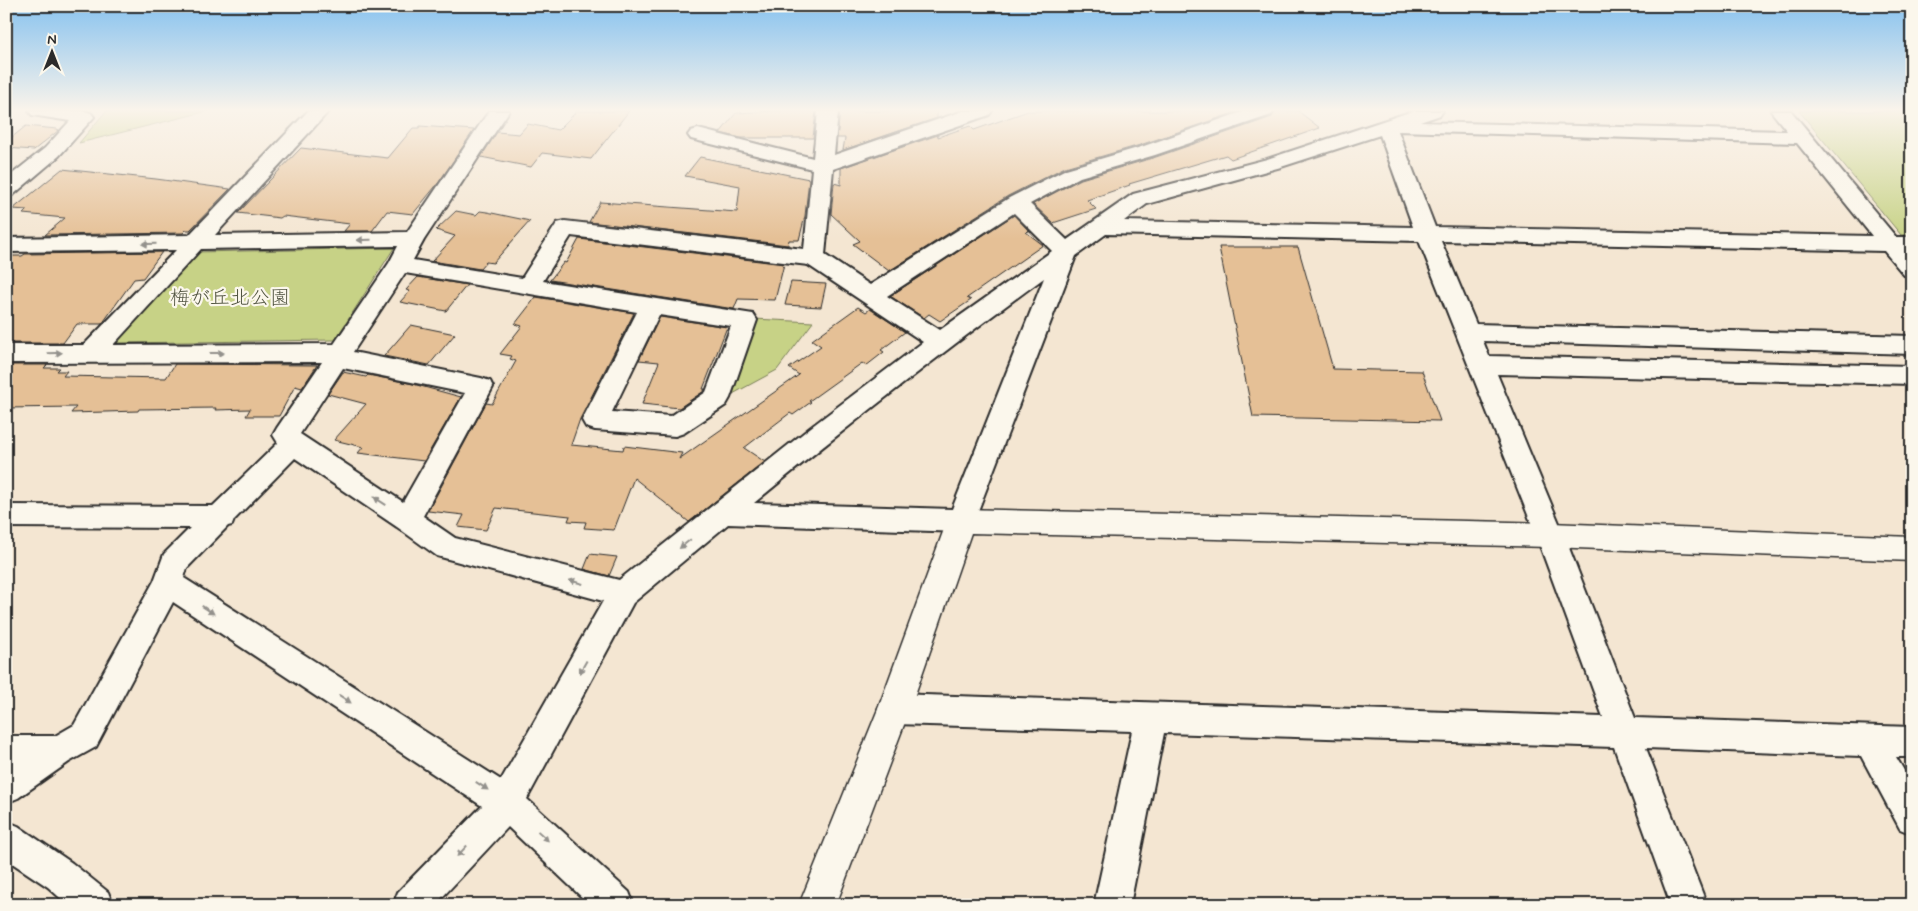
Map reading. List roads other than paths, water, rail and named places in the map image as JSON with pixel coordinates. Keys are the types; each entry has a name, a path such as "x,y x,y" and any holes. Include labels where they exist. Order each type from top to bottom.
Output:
{"street":[{"path":"10,183 50,154"},
{"path":"92,352 278,154"},
{"path":"470,154 413,239 399,265 286,435 293,444 407,519 447,548 623,594"},
{"path":"773,154 823,166 859,154"},
{"path":"814,258 824,154"},
{"path":"871,295 1016,203 1073,173 1139,154"},
{"path":"411,905 507,803 623,594 820,434 940,342 1140,199 1304,154"},
{"path":"1398,154 1427,234 1550,535 1690,905"},
{"path":"1816,154 1912,270"},
{"path":"1016,203 1066,252"},
{"path":"1101,227 1912,244"},
{"path":"528,287 565,228 814,258 940,342"},
{"path":"6,245 194,244 413,239"},
{"path":"817,905 894,709 961,521 1066,252"},
{"path":"399,265 745,320 717,398 676,426 595,420 652,306"},
{"path":"1467,332 1912,345"},
{"path":"6,354 92,352 339,356 481,387 407,519"},
{"path":"1480,365 1912,375"},
{"path":"6,787 58,751 85,736 168,583 174,562 222,517 293,444"},
{"path":"723,514 1550,535 1912,549"},
{"path":"6,516 222,517"},
{"path":"168,583 507,803 616,905"},
{"path":"894,709 1912,742"},
{"path":"1112,905 1150,717"},
{"path":"1870,741 1912,817"},
{"path":"6,751 58,751"},
{"path":"6,838 60,875 95,905"}],"park label":[{"name":"梅が丘北公園","path":"230,297"}]}
